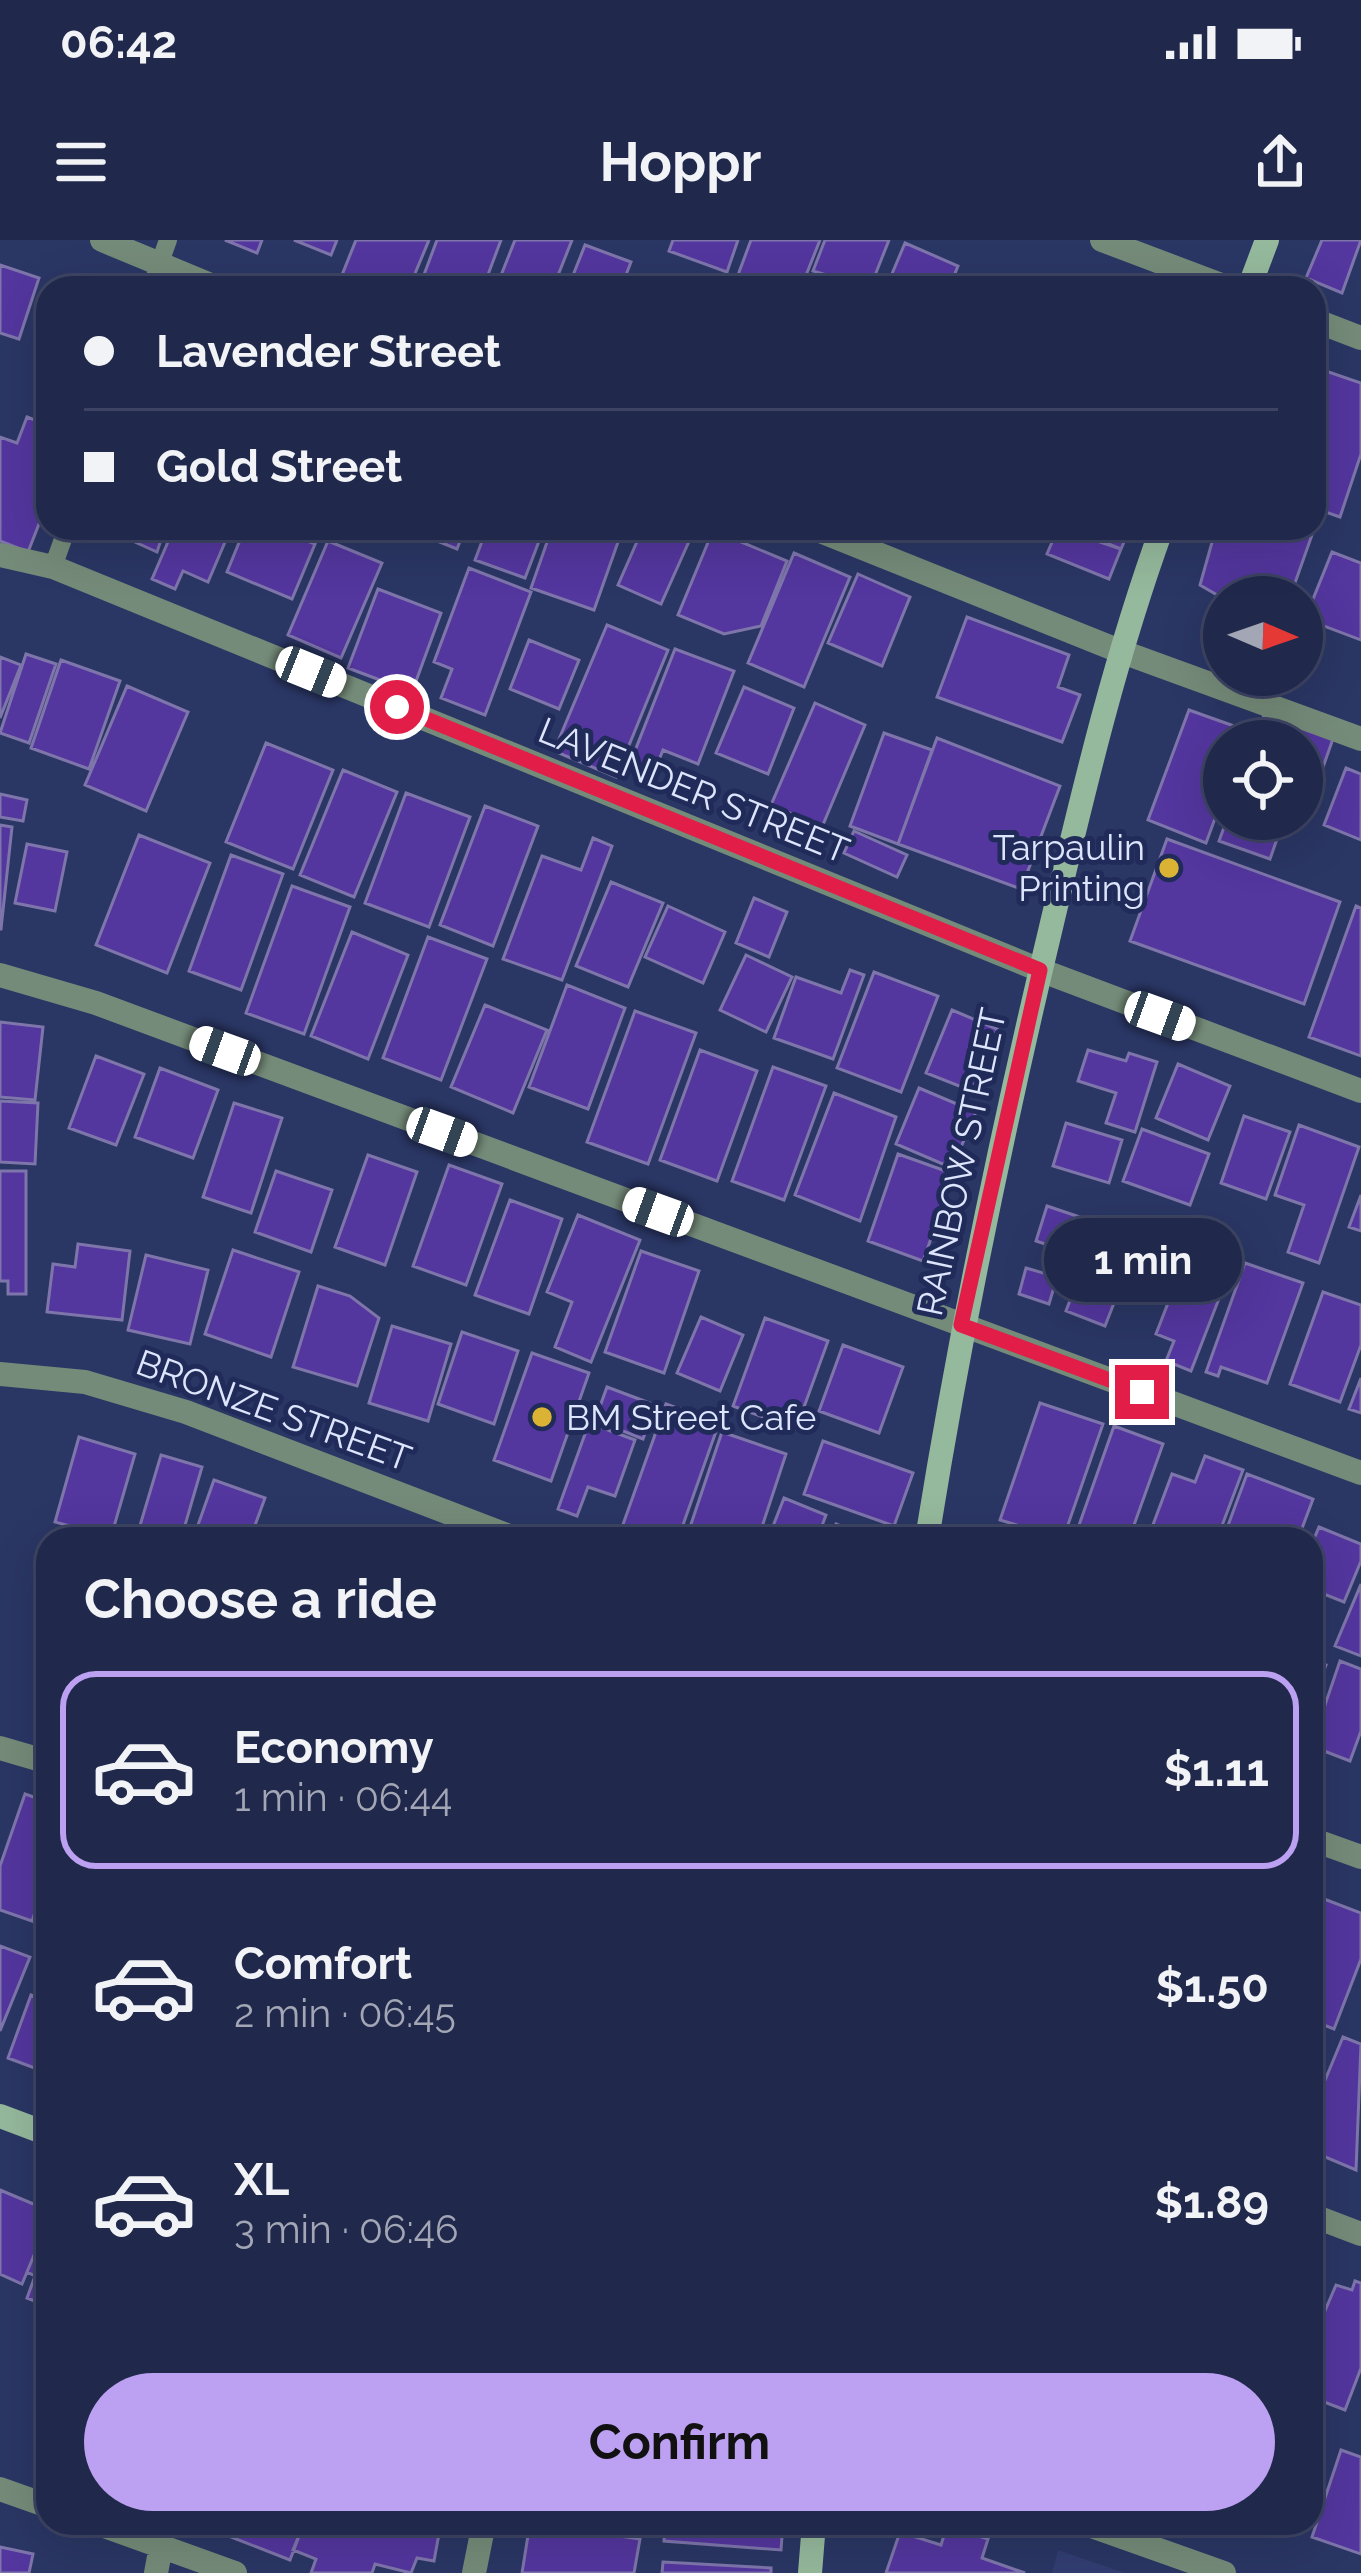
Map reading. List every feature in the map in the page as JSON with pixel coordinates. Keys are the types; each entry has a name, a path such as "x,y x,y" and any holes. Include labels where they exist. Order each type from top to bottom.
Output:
{"street":[{"path":"102,240 188,276"},
{"path":"1102,240 1197,276"},
{"path":"1254,276 1267,240"},
{"path":"1326,325 1361,338"},
{"path":"843,540 1117,650 1361,739"},
{"name":"RAINBOW STREET","path":"929,1527 961,1325 1040,970 1117,650 1158,540"},
{"name":"LAVENDER STREET","path":"0,555 53,567 1040,970 1361,1091"},
{"path":"0,975 95,1003 1361,1473"},
{"name":"BRONZE STREET","path":"0,1374 85,1382 186,1412 486,1527"},
{"path":"0,1748 36,1758"},
{"path":"1323,1843 1361,1857"},
{"path":"0,2116 36,2130"},
{"path":"1323,2220 1361,2234"},
{"path":"0,2489 36,2502"},
{"path":"130,2535 235,2573"},
{"path":"474,2573 482,2535"},
{"path":"810,2573 813,2535"},
{"path":"1117,2535 1224,2573"},
{"path":"156,2573 161,2546"}],"lane":[{"path":"53,567 63,540"}],"shaded area":[{"path":"1058,2550 1125,2573 1052,2573"}],"building":[{"path":"225,240 262,240 257,253"},
{"path":"294,240 337,240 331,255"},
{"path":"356,240 429,240 414,276 342,276"},
{"path":"437,240 501,240 488,276 424,276"},
{"path":"515,240 572,240 558,276 501,276"},
{"path":"673,240 738,240 727,272 669,251"},
{"path":"751,240 820,240 806,276 738,276"},
{"path":"825,240 889,240 875,276 830,276 813,271"},
{"path":"1322,240 1361,240 1342,293 1326,286 1326,276 1307,276"},
{"path":"905,243 958,266 954,276 891,276"},
{"path":"585,245 631,262 626,276 573,276"},
{"path":"0,265 36,277 36,287 19,339 0,333"},
{"path":"1326,371 1361,383 1361,454 1340,517 1326,512"},
{"path":"27,417 36,420 36,532 28,552 0,541 0,437 17,443"},
{"path":"130,540 161,540 157,552"},
{"path":"169,540 226,540 208,582 183,571 175,589 152,579"},
{"path":"240,540 315,544 292,599 227,572"},
{"path":"435,540 460,540 457,549"},
{"path":"482,540 539,540 525,578 475,560"},
{"path":"548,540 619,540 594,610 531,588"},
{"path":"638,540 690,540 661,604 618,585"},
{"path":"709,540 742,540 787,561 761,626 724,634 678,615"},
{"path":"1053,540 1094,540 1121,549 1109,579 1047,554"},
{"path":"1099,540 1125,540 1121,549"},
{"path":"1213,540 1310,540 1297,576 1203,576 1200,585"},
{"path":"328,541 382,563 341,658 288,635"},
{"path":"1332,552 1361,563 1361,640 1323,626 1322,576"},
{"path":"794,553 850,577 804,687 748,663"},
{"path":"469,568 531,592 485,715 441,698 452,669 434,662"},
{"path":"858,574 910,597 882,666 828,643"},
{"path":"378,589 441,613 412,692 348,668"},
{"path":"967,617 1069,655 1058,687 1080,695 1062,742 937,697"},
{"path":"607,625 668,650 616,777 554,751"},
{"path":"529,640 579,660 559,709 510,689"},
{"path":"675,649 734,671 698,764 663,750 655,770 631,761"},
{"path":"26,654 56,664 29,743 0,733"},
{"path":"0,657 21,665 0,718"},
{"path":"61,660 120,681 89,769 31,748"},
{"path":"127,686 188,712 146,811 85,785"},
{"path":"744,687 794,708 768,774 716,753"},
{"path":"815,703 865,725 822,827 771,805"},
{"path":"1189,710 1217,720 1203,720 1206,843 1148,820"},
{"path":"1265,712 1288,720 1262,720"},
{"path":"1323,732 1334,736 1323,767"},
{"path":"884,733 932,750 898,844 850,826"},
{"path":"937,738 1060,786 1021,889 898,844"},
{"path":"266,743 333,770 293,869 226,842"},
{"path":"1346,768 1361,774 1361,840 1324,825"},
{"path":"343,770 397,792 354,897 300,875"},
{"path":"406,793 470,817 429,927 365,903"},
{"path":"0,794 27,800 23,821 0,817"},
{"path":"485,806 538,826 493,946 440,925"},
{"path":"0,825 12,827 1,929 0,929"},
{"path":"854,831 907,855 897,877 844,853"},
{"path":"139,835 210,863 167,973 96,945"},
{"path":"593,838 612,846 562,980 503,959 542,856 581,870"},
{"path":"1167,839 1340,902 1304,1004 1130,941"},
{"path":"1219,840 1277,840 1270,859"},
{"path":"27,844 67,852 55,911 15,903"},
{"path":"231,855 283,874 241,990 189,971"},
{"path":"611,882 663,903 628,987 576,966"},
{"path":"292,886 350,907 304,1034 246,1013"},
{"path":"754,898 787,912 769,957 736,943"},
{"path":"668,906 725,932 703,983 645,957"},
{"path":"1356,906 1361,908 1361,1056 1309,1037"},
{"path":"352,932 408,955 368,1059 311,1036"},
{"path":"428,937 487,959 441,1080 383,1058"},
{"path":"746,955 792,977 766,1032 720,1010"},
{"path":"850,970 864,975 833,1059 774,1038 796,977 841,993"},
{"path":"874,972 938,996 901,1092 837,1068"},
{"path":"567,985 625,1008 588,1109 529,1087"},
{"path":"485,1005 547,1030 513,1113 451,1087"},
{"path":"952,1010 997,1029 972,1091 926,1073"},
{"path":"635,1011 696,1033 648,1164 587,1142"},
{"path":"0,1022 43,1027 35,1100 0,1097"},
{"path":"700,1050 757,1071 717,1181 660,1160"},
{"path":"1088,1050 1126,1061 1129,1053 1157,1062 1135,1132 1106,1123 1116,1093 1078,1081"},
{"path":"96,1056 144,1074 116,1145 69,1128"},
{"path":"1178,1064 1230,1086 1208,1140 1156,1118"},
{"path":"773,1067 826,1086 784,1200 732,1181"},
{"path":"160,1068 218,1090 193,1158 135,1137"},
{"path":"919,1088 976,1112 952,1168 896,1144"},
{"path":"834,1093 896,1117 860,1221 795,1195"},
{"path":"0,1101 38,1103 35,1164 0,1162"},
{"path":"234,1103 282,1118 251,1213 203,1197"},
{"path":"1244,1116 1290,1132 1266,1199 1221,1183"},
{"path":"1066,1123 1122,1140 1109,1183 1053,1166"},
{"path":"1299,1125 1359,1147 1319,1263 1288,1252 1304,1205 1275,1195"},
{"path":"1142,1129 1209,1154 1190,1205 1123,1181"},
{"path":"898,1154 954,1174 923,1261 868,1241"},
{"path":"368,1155 417,1172 385,1265 335,1247"},
{"path":"449,1165 502,1184 466,1285 413,1266"},
{"path":"0,1171 26,1171 26,1294 8,1294 8,1281 0,1281"},
{"path":"276,1171 332,1190 311,1252 255,1232"},
{"path":"1361,1195 1361,1231 1349,1227"},
{"path":"510,1200 562,1219 529,1314 475,1295"},
{"path":"1047,1206 1169,1247 1157,1281 1036,1241"},
{"path":"578,1215 640,1240 591,1362 555,1347 572,1302 547,1292"},
{"path":"78,1244 130,1251 122,1320 47,1312 53,1264 75,1267"},
{"path":"233,1250 299,1272 271,1357 205,1334"},
{"path":"641,1251 699,1271 664,1373 605,1352"},
{"path":"146,1255 208,1270 190,1344 128,1330"},
{"path":"1184,1262 1227,1278 1191,1371 1166,1361 1174,1341 1156,1334"},
{"path":"1245,1263 1303,1283 1267,1383 1221,1367 1218,1376 1206,1372"},
{"path":"1026,1268 1057,1277 1049,1304 1019,1294"},
{"path":"1082,1269 1121,1285 1105,1326 1066,1311"},
{"path":"318,1286 350,1296 379,1318 357,1386 293,1367"},
{"path":"1323,1292 1361,1305 1361,1345 1340,1402 1290,1384"},
{"path":"701,1317 743,1335 720,1391 677,1373"},
{"path":"765,1318 828,1341 796,1429 733,1406"},
{"path":"392,1326 451,1344 428,1421 369,1403"},
{"path":"462,1332 518,1351 494,1424 438,1404"},
{"path":"843,1345 903,1367 879,1433 819,1411"},
{"name":"BM Street Cafe","path":"532,1353 589,1373 551,1481 494,1460"},
{"path":"1361,1378 1361,1413 1349,1409"},
{"path":"607,1387 655,1405 643,1439 595,1420"},
{"path":"1040,1403 1103,1424 1067,1527 1023,1527 1000,1520"},
{"path":"666,1404 719,1423 682,1527 622,1527"},
{"path":"589,1423 635,1440 615,1496 588,1487 577,1516 558,1509"},
{"path":"1114,1426 1163,1444 1133,1527 1078,1527"},
{"path":"722,1432 786,1454 762,1527 690,1527"},
{"path":"79,1437 135,1454 114,1527 55,1522"},
{"path":"823,1441 913,1473 894,1526 804,1494"},
{"path":"161,1455 202,1467 184,1527 140,1527"},
{"path":"1205,1456 1243,1470 1222,1527 1152,1527 1172,1474 1195,1482"},
{"path":"1247,1474 1313,1499 1302,1527 1227,1527"},
{"path":"214,1480 265,1498 254,1527 197,1527"},
{"path":"784,1498 826,1515 822,1527 773,1527"},
{"path":"1323,1529 1361,1544 1361,1561 1344,1602 1323,1594"},
{"path":"1361,1584 1361,1656 1335,1646"},
{"path":"1340,1661 1361,1669 1361,1731 1350,1761 1323,1751 1323,1711"},
{"path":"25,1794 36,1798 36,1910 32,1921 0,1910 0,1866"},
{"path":"1323,1899 1361,1913 1361,1959 1334,2029 1323,2025"},
{"path":"0,1946 30,1957 0,2031"},
{"path":"31,1995 36,1997 36,2068 8,2058"},
{"path":"1343,2037 1361,2044 1356,2170 1323,2156 1323,2085"},
{"path":"0,2190 36,2205 36,2250 22,2284 0,2274"},
{"path":"36,2250 36,2301 27,2298 35,2276 27,2272"},
{"path":"1355,2281 1361,2283 1361,2368 1345,2410 1323,2402 1323,2315 1336,2285 1352,2290"},
{"path":"1341,2450 1361,2457 1361,2554 1312,2537 1323,2535 1323,2504"},
{"path":"226,2535 299,2535 290,2560"},
{"path":"299,2535 439,2535 434,2561 417,2558 411,2573 375,2564 372,2573 311,2573 316,2559 293,2550"},
{"path":"528,2535 640,2539 634,2573 522,2573"},
{"path":"664,2535 782,2535 781,2550 664,2541"},
{"path":"899,2535 941,2545 944,2535 988,2539 982,2558 1025,2573 886,2573"},
{"path":"0,2547 33,2554 29,2573 0,2573"},
{"path":"663,2562 771,2568 771,2573 662,2573"}],"place":[{"name":"Tarpaulin Printing","path":"1169,868"},
{"name":"BM Street Cafe","path":"542,1417"}],"route":[{"path":"397,707 1040,970 961,1325 1142,1392"}]}
